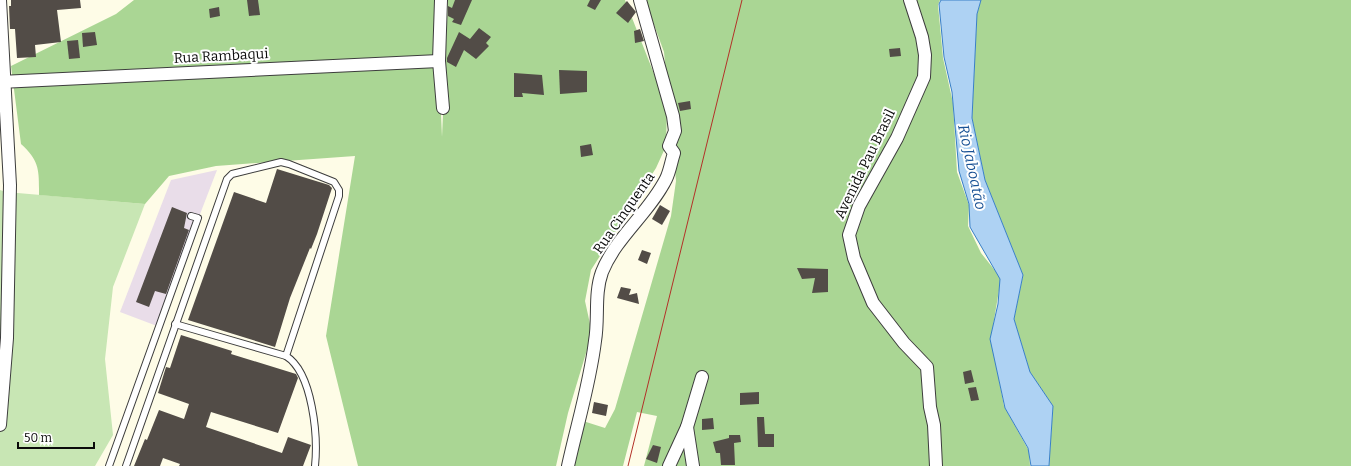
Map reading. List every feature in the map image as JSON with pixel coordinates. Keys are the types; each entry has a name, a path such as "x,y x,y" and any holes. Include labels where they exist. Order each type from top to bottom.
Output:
{"street":[{"path":"0,0 5,185 4,304 7,338 0,425"},
{"path":"441,0 439,62 443,108"},
{"name":"Rua Cinquenta","path":"568,466 592,358 598,321 598,288 602,273 609,258 649,206 666,179 674,153 669,146 675,131 673,116 640,0"},
{"name":"Avenida Pau Brasil","path":"910,0 922,37 925,55 924,77 903,120 897,138 859,206 849,235 854,258 873,303 904,344 927,368 930,407 934,425 936,466"},
{"name":"Rua Rambaqui","path":"2,82 439,62"},
{"path":"669,466 687,427 702,377"},
{"path":"687,427 693,466"}],"lane":[{"path":"126,466 227,179 232,174 285,162 334,182 339,190 339,196 286,356"},
{"path":"109,466 198,218 191,216"},
{"path":"175,324 286,356 293,361 301,372 312,407 315,466"}],"shaded area":[{"path":"217,170 157,326 120,312 171,180"}],"green space":[{"path":"134,0 436,0 442,137 448,0 625,0 667,107 666,146 656,168 591,270 585,301 592,333 568,413 556,466 358,466 326,336 355,156 216,166 169,176 145,204 39,195 39,179 35,161 21,144 11,66 116,14"},
{"path":"645,0 940,0 938,5 943,58 953,103 957,172 969,205 968,226 981,253 1001,278 991,338 1004,406 1029,451 1030,466 644,466 657,416 637,412 623,466 573,466 583,421 605,428 615,409 671,216 676,181 664,52"},
{"path":"981,0 1351,0 1351,466 1049,466 1053,406 1030,372 1014,319 1023,275 985,180 972,118 977,14"},
{"path":"0,190 6,192 145,204 113,287 105,359 113,435 95,466 0,466"}],"water":[{"name":"Rio Jaboatão","path":"941,0 981,0 977,14 972,118 985,180 1023,275 1014,319 1030,372 1053,406 1049,466 1031,466 1028,448 1005,408 990,339 998,304 1000,279 970,227 969,204 959,171 952,92 944,57 939,4"}],"building":[{"path":"11,0 80,0 81,8 57,10 61,42 35,45 36,57 17,58 15,29 10,29 9,6 11,6"},
{"path":"247,0 258,0 260,15 249,16"},
{"path":"455,0 472,0 461,25 452,22 454,19 448,16 448,6 452,8"},
{"path":"590,0 601,0 595,10 587,6"},
{"path":"627,1 636,12 628,23 616,13"},
{"path":"219,7 220,16 210,18 209,9"},
{"path":"479,28 491,37 486,43 489,46 476,59 464,50 456,67 447,62 447,58 459,32 470,39"},
{"path":"640,29 644,41 635,43 634,31"},
{"path":"95,32 97,45 83,47 82,33"},
{"path":"78,40 80,58 69,59 67,41"},
{"path":"900,48 901,56 890,57 889,49"},
{"path":"559,70 587,71 587,92 560,94"},
{"path":"514,73 542,75 544,95 522,93 523,97 514,97"},
{"path":"690,101 691,109 680,111 678,103"},
{"path":"591,144 593,155 581,157 580,146"},
{"path":"277,169 329,185 332,188 317,234 290,298 275,347 188,320 234,192 266,203"},
{"path":"660,205 670,211 662,225 652,219"},
{"path":"172,207 187,213 184,228 189,230 166,294 155,291 149,307 136,302"},
{"path":"642,250 651,253 647,264 638,260"},
{"path":"797,268 828,269 828,292 812,293 815,278 802,279"},
{"path":"621,287 631,289 629,295 637,293 639,304 617,298"},
{"path":"181,335 232,351 231,354 296,374 298,378 278,433 211,412 206,427 282,453 288,437 311,445 303,466 179,466 180,464 163,458 160,466 134,466 145,439 147,440 159,410 184,419 189,404 158,393 166,367 170,368"},
{"path":"971,370 974,382 965,384 963,372"},
{"path":"976,387 979,400 971,401 968,388"},
{"path":"759,392 759,404 740,405 740,393"},
{"path":"594,402 608,405 606,416 592,413"},
{"path":"757,417 764,417 765,434 774,434 774,447 758,447"},
{"path":"713,418 714,429 702,430 702,419"},
{"path":"729,435 740,435 741,442 734,443 735,465 721,465 720,453 716,453 713,442 729,438"},
{"path":"653,445 661,447 657,463 646,459"}],"tram line":[{"path":"628,466 742,0"}]}
